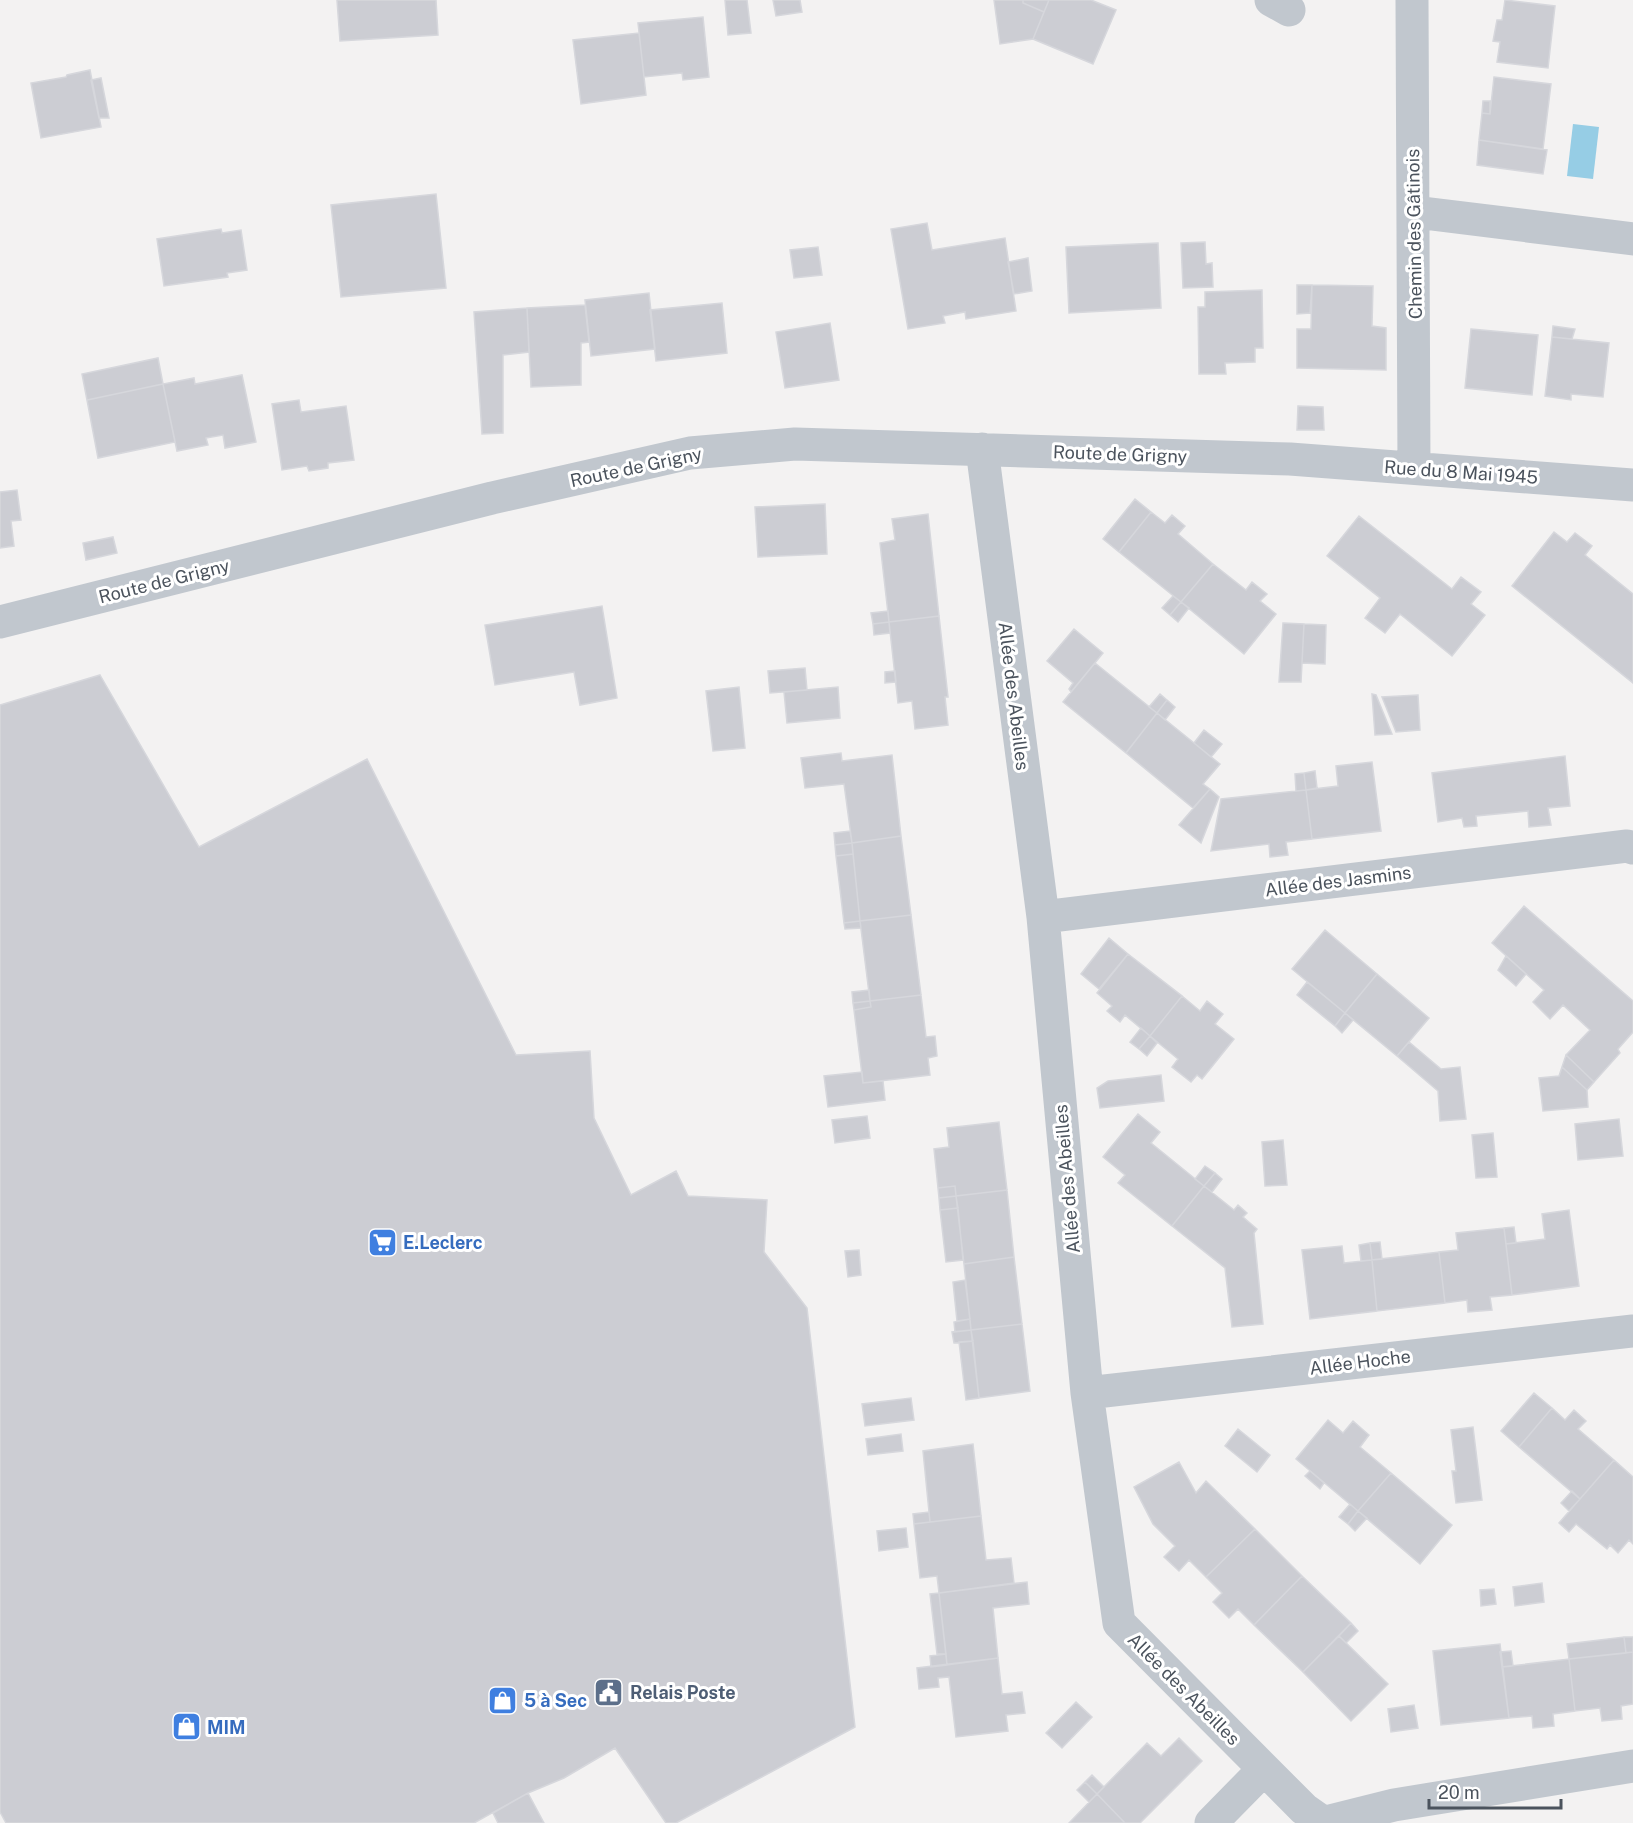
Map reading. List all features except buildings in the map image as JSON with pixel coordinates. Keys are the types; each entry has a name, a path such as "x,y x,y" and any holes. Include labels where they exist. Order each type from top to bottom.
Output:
{"street":[{"name":"Chemin des Gâtinois","path":"1412,0 1410,28 1414,212 1414,468"},
{"path":"1414,212 1633,239"},
{"name":"Route de Grigny","path":"0,622 492,498 690,453 795,444 1290,459"},
{"name":"Allée des Abeilles","path":"982,449 1042,917 1087,1393 1119,1623 1304,1809 1323,1823"},
{"name":"Rue du 8 Mai 1945","path":"1290,459 1633,485"},
{"name":"Allée des Jasmins","path":"1042,917 1627,846 1633,848"},
{"name":"Allée Hoche","path":"1087,1393 1633,1331"},
{"path":"1323,1823 1394,1805 1633,1766"},
{"path":"1211,1823 1264,1769"}],"water":[{"path":"1573,124 1599,127 1593,179 1567,176"}],"place":[{"name":"E.Leclerc","path":"382,1242"},
{"name":"Relais Poste","path":"609,1692"},
{"name":"5 à Sec","path":"503,1700"},
{"name":"MIM","path":"186,1727"}]}
